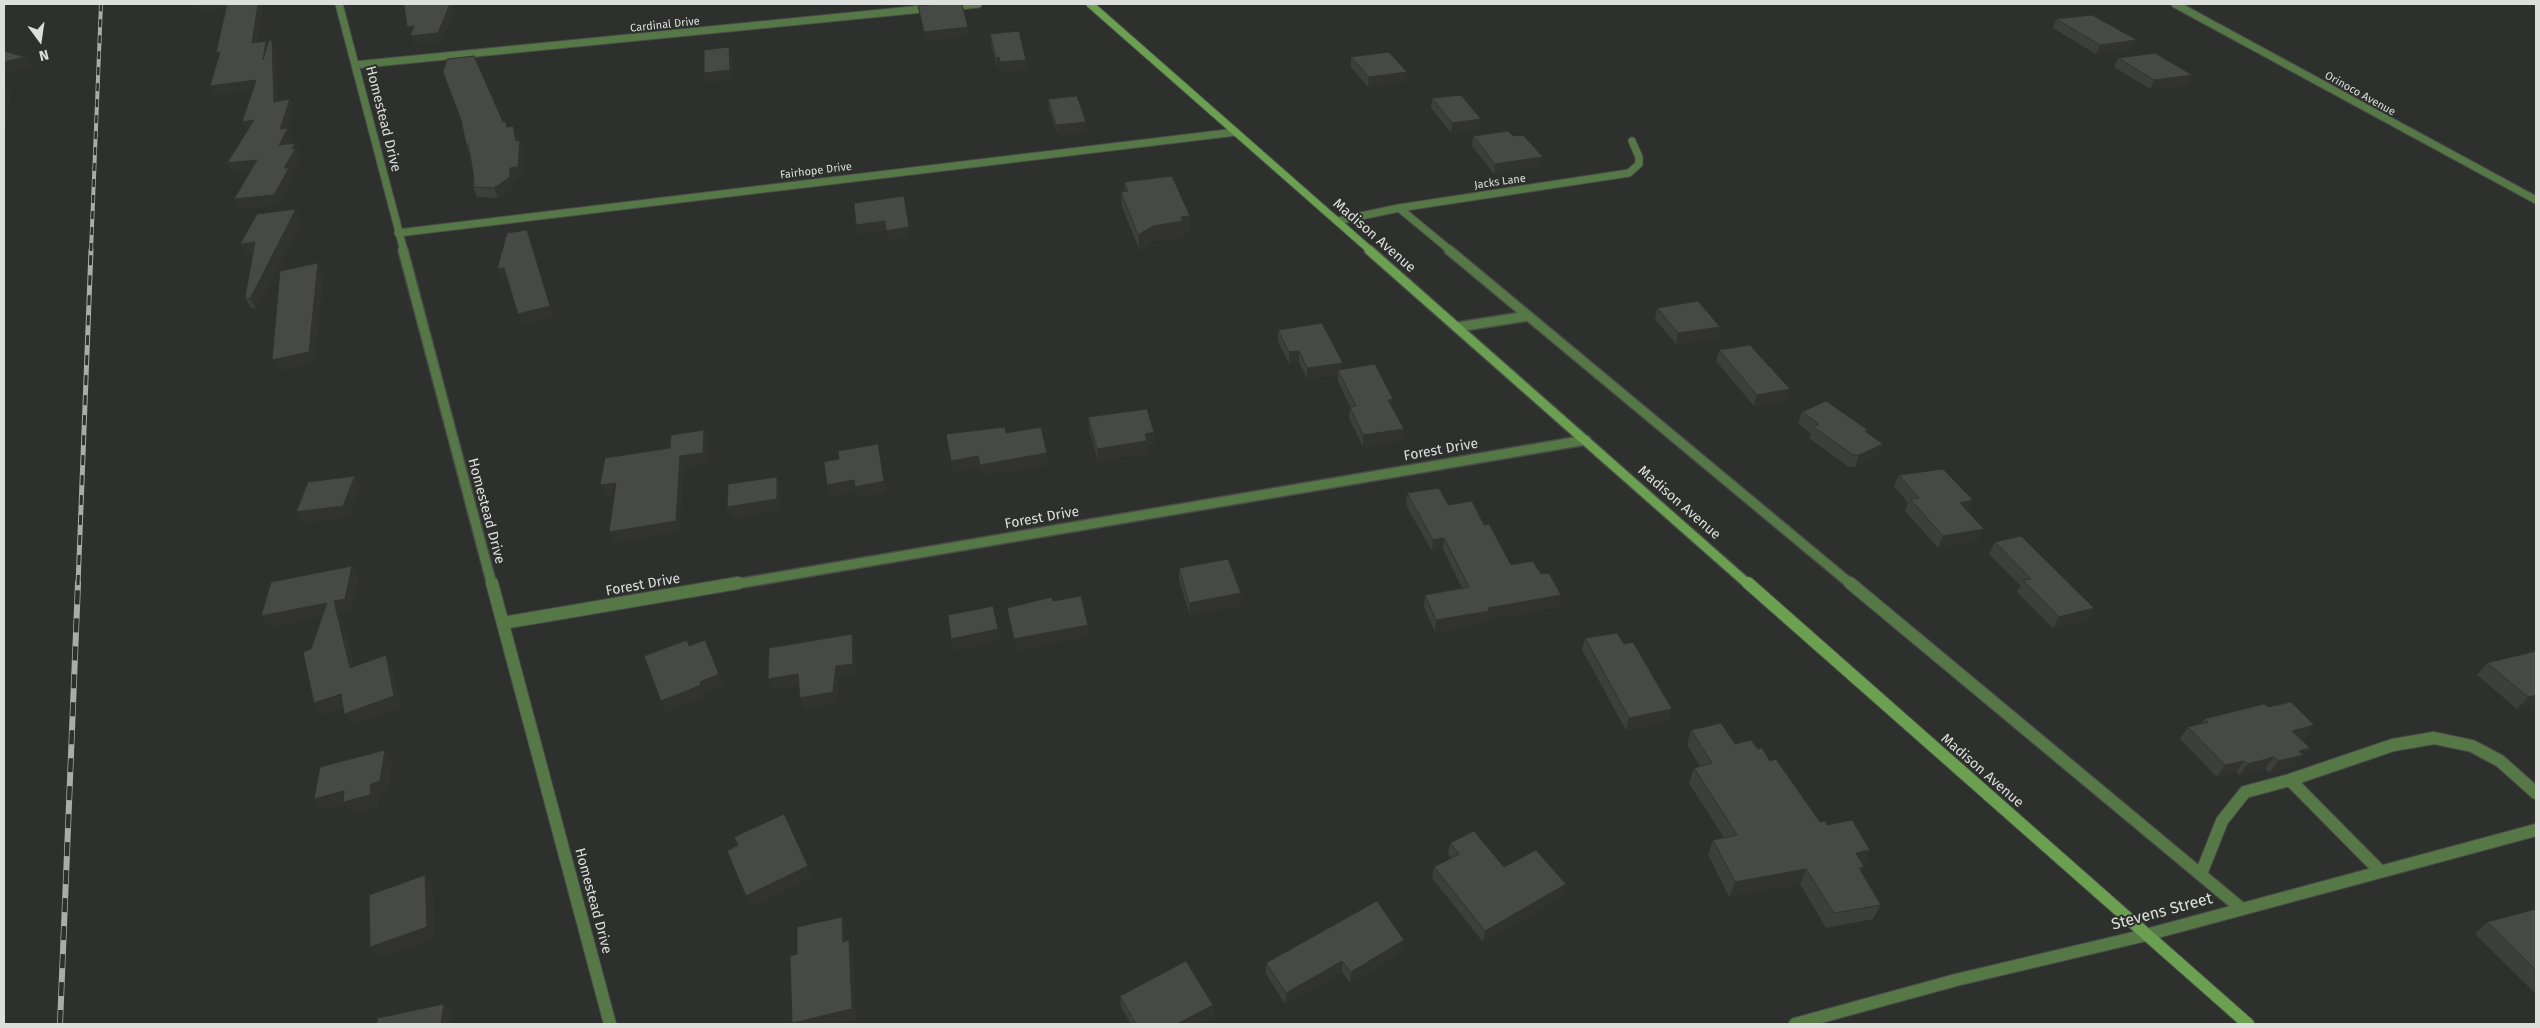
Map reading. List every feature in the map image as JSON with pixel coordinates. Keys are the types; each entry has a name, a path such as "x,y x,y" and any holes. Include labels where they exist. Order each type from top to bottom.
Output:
{"main road":[{"name":"Madison Avenue","path":"1090,4 2248,1024"}],"street":[{"name":"Homestead Drive","path":"338,4 610,1024"},
{"name":"Cardinal Drive","path":"355,66 978,4"},
{"name":"Orinoco Avenue","path":"2175,4 2466,164 2536,200"},
{"name":"Fairhope Drive","path":"398,232 1236,132"},
{"name":"Jacks Lane","path":"1337,221 1399,208 1629,173 1639,164 1639,157 1632,141"},
{"path":"1399,208 2242,909"},
{"path":"1458,327 1528,316"},
{"name":"Forest Drive","path":"503,623 1586,440"},
{"path":"2201,874 2222,821 2245,792 2290,780 2393,745 2434,738 2472,746 2500,761 2536,793"},
{"path":"2290,780 2380,871"},
{"name":"Stevens Street","path":"1795,1024 1956,980 2146,935 2536,830"}],"building":[{"path":"227,4 258,4 252,43 266,41 263,60 269,40 272,41 274,102 290,99 280,129 288,128 279,145 295,143 292,149 296,148 284,168 289,168 274,195 234,199 257,160 227,163 254,120 242,122 256,80 210,86 220,52 216,53"},
{"path":"404,4 450,4 438,33 410,36 414,26 407,27"},
{"path":"962,4 968,27 924,32 918,6"},
{"path":"2092,15 2137,40 2100,45 2056,19"},
{"path":"1019,31 1026,60 1000,62 999,57 996,58 990,34"},
{"path":"729,47 730,70 704,73 704,50"},
{"path":"4,51 25,57 4,62"},
{"path":"1389,52 1407,72 1369,77 1351,57"},
{"path":"2155,53 2192,75 2154,80 2118,58"},
{"path":"474,56 503,122 505,121 507,127 513,126 516,141 520,140 518,167 510,168 510,177 494,188 473,187 474,178 468,144 466,144 461,120 443,72 447,59"},
{"path":"1461,95 1481,119 1452,123 1432,98"},
{"path":"1077,96 1086,122 1056,125 1048,99"},
{"path":"1508,131 1513,136 1523,135 1543,157 1495,164 1473,136"},
{"path":"1172,176 1190,216 1181,217 1183,221 1153,226 1138,235 1121,192 1128,191 1124,182"},
{"path":"904,196 909,227 886,231 885,221 856,225 854,203"},
{"path":"296,209 250,299 245,297 255,242 240,244 257,214"},
{"path":"527,230 550,306 518,314 504,268 497,269 507,233"},
{"path":"318,263 309,352 272,360 280,271"},
{"path":"1698,301 1720,327 1678,333 1657,308"},
{"path":"1322,323 1343,363 1307,368 1299,351 1289,352 1278,330"},
{"path":"1750,345 1790,389 1757,395 1719,350"},
{"path":"1375,364 1393,399 1388,400 1404,429 1363,435 1350,407 1356,406 1338,370"},
{"path":"1826,401 1868,430 1865,431 1883,444 1859,455 1853,455 1813,427 1819,424 1802,412"},
{"path":"1147,409 1154,432 1145,434 1147,441 1097,449 1088,417"},
{"path":"1005,427 1006,433 1041,427 1047,453 980,465 978,456 951,461 946,434"},
{"path":"704,430 703,453 680,456 676,521 609,532 616,483 600,485 605,458 670,448 671,435"},
{"path":"878,444 884,481 855,487 854,480 827,485 824,462 839,459 838,451"},
{"path":"1943,469 1973,500 1960,503 1984,529 1943,536 1910,499 1919,498 1899,475"},
{"path":"355,476 343,506 296,512 308,482"},
{"path":"777,477 777,499 727,507 728,484"},
{"path":"1439,488 1448,505 1472,501 1484,525 1489,524 1511,565 1533,561 1541,574 1549,573 1561,595 1488,608 1489,611 1436,620 1425,595 1469,587 1444,538 1433,540 1407,493"},
{"path":"2021,536 2094,608 2059,617 2023,580 2031,579 1995,542"},
{"path":"1228,559 1241,593 1189,603 1179,568"},
{"path":"352,566 345,599 334,601 350,668 386,655 394,696 344,714 341,694 314,703 303,652 311,649 327,603 261,616 271,582"},
{"path":"1081,596 1088,625 1014,639 1007,608 1052,597 1053,601"},
{"path":"993,606 998,629 951,639 948,615"},
{"path":"1617,633 1624,644 1633,642 1672,709 1629,718 1585,638"},
{"path":"852,634 853,664 836,666 833,692 800,698 798,674 768,679 769,648"},
{"path":"687,640 689,646 705,640 719,674 700,682 701,685 661,701 644,656"},
{"path":"2536,651 2536,695 2528,697 2487,663"},
{"path":"2291,702 2314,725 2292,731 2310,748 2299,751 2303,755 2278,761 2274,757 2248,764 2244,761 2225,765 2188,727 2208,722 2204,719 2264,704 2268,707"},
{"path":"1721,723 1735,744 1751,740 1758,749 1762,748 1770,761 1776,759 1820,822 1825,821 1827,825 1852,820 1870,850 1856,853 1864,867 1859,868 1881,905 1834,913 1806,869 1735,882 1713,840 1737,835 1694,768 1712,763 1691,730"},
{"path":"385,750 380,781 371,784 370,795 343,802 344,791 314,799 320,767"},
{"path":"784,814 808,866 746,896 727,851 738,845 734,837"},
{"path":"1474,831 1504,867 1536,850 1566,884 1485,931 1434,867 1459,854 1450,843"},
{"path":"425,875 427,927 370,947 369,895"},
{"path":"1377,901 1404,940 1351,972 1342,961 1286,993 1266,963"},
{"path":"2536,909 2536,970 2487,922"},
{"path":"842,917 843,942 849,940 852,1009 792,1023 790,956 797,954 797,927"},
{"path":"1186,961 1213,1005 1177,1024 1136,1024 1120,996"},
{"path":"444,1004 441,1024 376,1024 378,1018"}],"railway":[{"path":"91,251 101,4"},
{"path":"78,585 91,250"},
{"path":"60,1024 78,583"}]}
